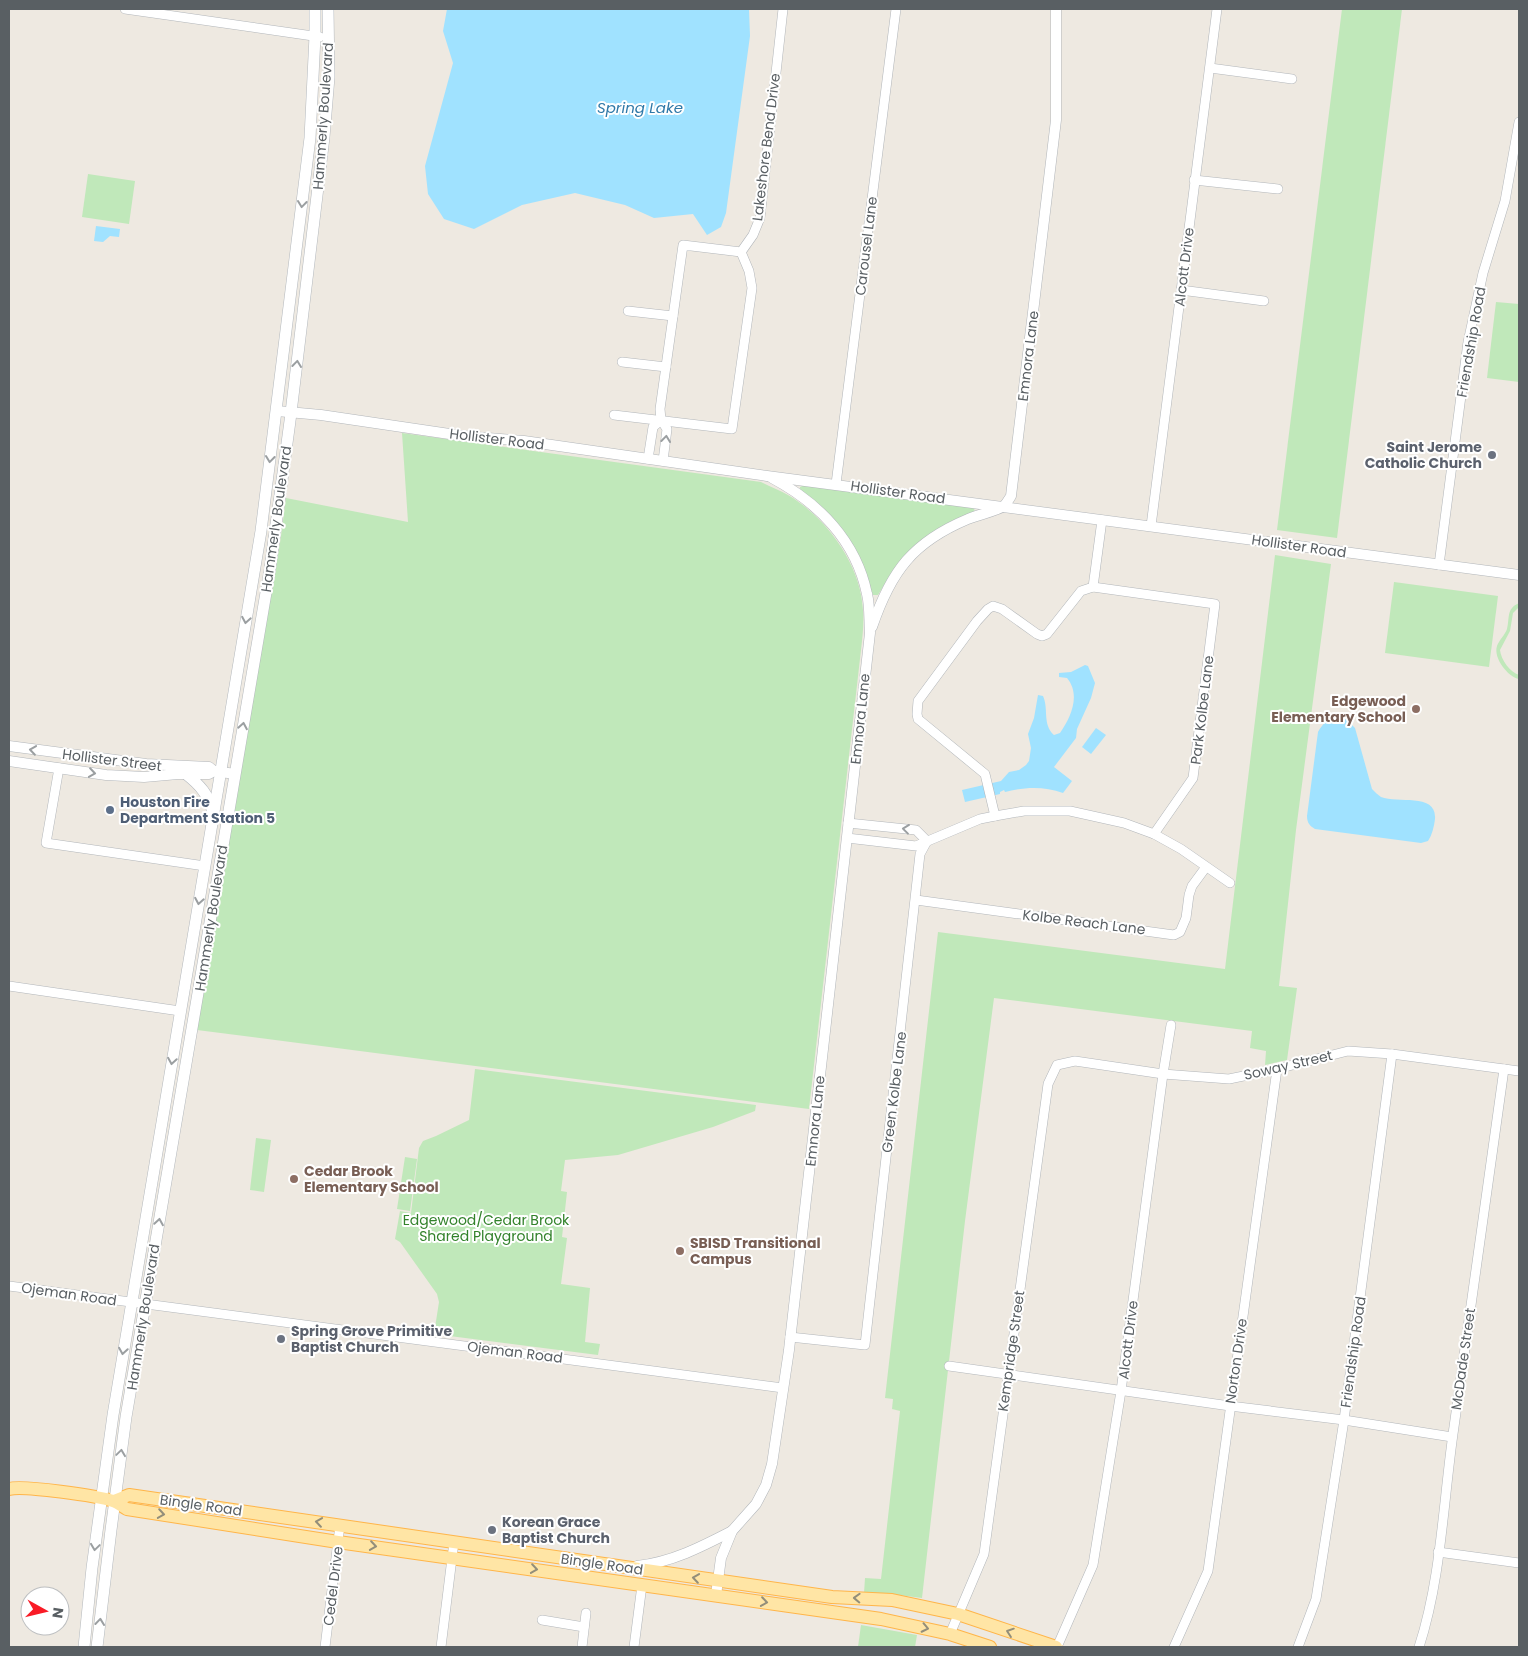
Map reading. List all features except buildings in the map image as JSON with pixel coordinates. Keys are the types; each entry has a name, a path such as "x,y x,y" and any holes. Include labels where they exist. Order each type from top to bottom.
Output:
{"main road":[{"name":"Hammerly Boulevard","path":"84,1647 113,1415 214,815 218,772 261,530 310,138 316,36 315,9"},
{"name":"Hammerly Boulevard","path":"97,1647 126,1417 270,569 324,137 329,37 328,9"},
{"path":"310,138 324,137"},
{"path":"294,269 308,271"},
{"path":"186,774 199,784 207,794 214,815"},
{"path":"189,958 204,961"},
{"path":"161,1127 175,1129"},
{"name":"Bingle Road","path":"10,1487 101,1499 114,1502 127,1509 338,1542 881,1619 950,1634 990,1647"},
{"name":"Bingle Road","path":"114,1502 129,1495 832,1597 892,1600 958,1614 1056,1647"},
{"path":"236,1526 238,1511"},
{"path":"567,1574 570,1560"},
{"path":"830,1612 832,1597"}],"street":[{"path":"125,9 329,37"},
{"name":"Lakeshore Bend Drive","path":"742,252 753,235 760,218 783,9"},
{"name":"Carousel Lane","path":"836,484 896,9"},
{"name":"Emnora Lane","path":"870,633 881,599 896,573 910,556 930,538 950,526 1004,506 1011,496 1052,168 1056,120 1056,9"},
{"name":"Alcott Drive","path":"1151,526 1217,9"},
{"path":"1210,68 1292,79"},
{"name":"Friendship Road","path":"1439,565 1468,342 1483,273 1505,202 1519,122"},
{"path":"1194,180 1278,189"},
{"path":"614,415 661,420 732,429 752,288 749,271 742,252 683,246 660,409 661,420 667,429 663,460"},
{"path":"1181,290 1264,301"},
{"path":"628,311 673,316"},
{"path":"622,362 666,367"},
{"name":"Hollister Road","path":"277,410 1519,575"},
{"path":"648,459 653,427 661,420"},
{"name":"Emnora Lane","path":"716,1595 721,1558 732,1531 756,1504 766,1485 772,1464 790,1336 870,633 868,595 861,570 849,546 816,506 792,488 767,476"},
{"path":"995,816 985,774 918,720 918,701 977,621 993,606 1002,609 1042,636 1047,634 1081,591 1093,586 1102,520"},
{"name":"Park Kolbe Lane","path":"1093,586 1215,604 1193,778 1154,834"},
{"name":"Hollister Street","path":"9,746 146,764 209,767 218,772"},
{"name":"Hollister Street","path":"9,762 106,775 144,777 218,772 235,774"},
{"path":"59,768 46,843 205,866"},
{"path":"847,838 916,846 980,819 1024,811 1070,811 1118,821 1154,834 1181,849 1230,883"},
{"path":"848,823 916,830 927,841"},
{"name":"Green Kolbe Lane","path":"790,1336 865,1345 920,854 927,841"},
{"name":"Kolbe Reach Lane","path":"916,900 1174,935 1180,932 1186,918 1192,886 1206,867"},
{"path":"9,986 180,1011"},
{"name":"Alcott Drive","path":"1056,1647 1092,1566 1121,1391 1171,1025"},
{"name":"Soway Street","path":"1057,1065 1075,1061 1163,1074 1229,1079 1277,1070 1348,1051 1392,1054 1519,1071"},
{"name":"Friendship Road","path":"1298,1647 1316,1599 1344,1420 1392,1054"},
{"name":"Kempridge Street","path":"950,1634 984,1554 1048,1084 1057,1065"},
{"name":"McDade Street","path":"1419,1647 1428,1619 1438,1552 1452,1437 1504,1069"},
{"name":"Norton Drive","path":"1174,1647 1208,1571 1277,1070"},
{"name":"Ojeman Road","path":"9,1286 606,1363 783,1388"},
{"path":"949,1366 1230,1406 1344,1420 1452,1437"},
{"name":"Cedel Drive","path":"325,1647 340,1525"},
{"path":"622,1568 664,1561 694,1551 732,1531"},
{"path":"441,1647 454,1542"},
{"path":"1438,1552 1519,1562"},
{"path":"634,1647 642,1585"},
{"path":"582,1647 586,1613"},
{"path":"542,1620 584,1627"}],"green space":[{"path":"1342,9 1402,9 1337,538 1277,530"},
{"path":"88,174 135,181 129,224 82,217"},
{"path":"1496,302 1519,304 1519,382 1487,378"},
{"path":"402,433 761,482 785,493 816,516 839,544 849,560 861,593 863,610 862,641 809,1109 197,1030 280,543 286,498 408,522"},
{"path":"805,485 974,508 975,513 893,570 878,595 873,595 862,566 800,490 800,487"},
{"path":"1275,555 1331,564 1296,830 1279,986 1297,988 1287,1060 1265,1065 1266,1051 1250,1048 1252,1031 994,998 965,1221 922,1598 864,1593 865,1578 881,1579 900,1411 892,1409 893,1399 885,1398 938,932 1225,969"},
{"path":"1394,582 1498,596 1489,667 1385,653"},
{"path":"1519,603 1519,607 1513,613 1510,631 1500,650 1504,662 1512,671 1519,675 1519,679 1506,671 1499,661 1496,651 1507,629 1510,611"},
{"name":"Edgewood/Cedar Brook Shared Playground","path":"475,1069 756,1105 755,1111 713,1127 618,1155 565,1160 561,1191 567,1192 562,1237 567,1238 561,1284 590,1288 585,1342 600,1344 598,1355 434,1334 439,1302 437,1294 400,1242 395,1239 400,1211 411,1213 419,1148 423,1141 469,1120"},
{"path":"256,1138 271,1140 264,1192 250,1190"},
{"path":"405,1157 417,1159 410,1211 397,1209"},
{"path":"861,1625 917,1635 915,1647 858,1647"}],"water":[{"name":"Spring Lake","path":"447,9 749,9 750,36 726,213 721,227 707,235 693,214 654,218 625,205 575,193 522,205 474,229 444,219 428,194 425,166 453,63 443,31"},
{"path":"96,226 120,229 119,237 110,236 103,242 94,241"},
{"path":"1085,665 1088,666 1095,683 1091,698 1077,729 1076,738 1054,767 1072,781 1063,793 1041,788 1027,788 1005,792 1004,790 1000,794 965,802 962,790 1001,781 1009,772 1019,770 1029,761 1031,748 1028,734 1034,718 1038,695 1043,696 1045,701 1050,731 1054,735 1060,733 1071,713 1074,699 1071,685 1067,678 1059,677 1059,673 1071,672"},
{"path":"1337,717 1346,719 1355,728 1372,789 1375,792 1381,797 1388,799 1415,800 1430,805 1434,811 1435,819 1432,834 1428,841 1421,843 1315,829 1309,824 1307,816 1318,732 1326,722"},
{"path":"1096,728 1106,735 1091,754 1082,747"}],"place":[{"name":"Saint Jerome Catholic Church","path":"1492,455"},
{"name":"Edgewood Elementary School","path":"1416,709"},
{"name":"Houston Fire Department Station 5","path":"110,810"},
{"name":"Cedar Brook Elementary School","path":"294,1179"},
{"name":"SBISD Transitional Campus","path":"680,1251"},
{"name":"Spring Grove Primitive Baptist Church","path":"281,1339"},
{"name":"Korean Grace Baptist Church","path":"492,1530"}]}
